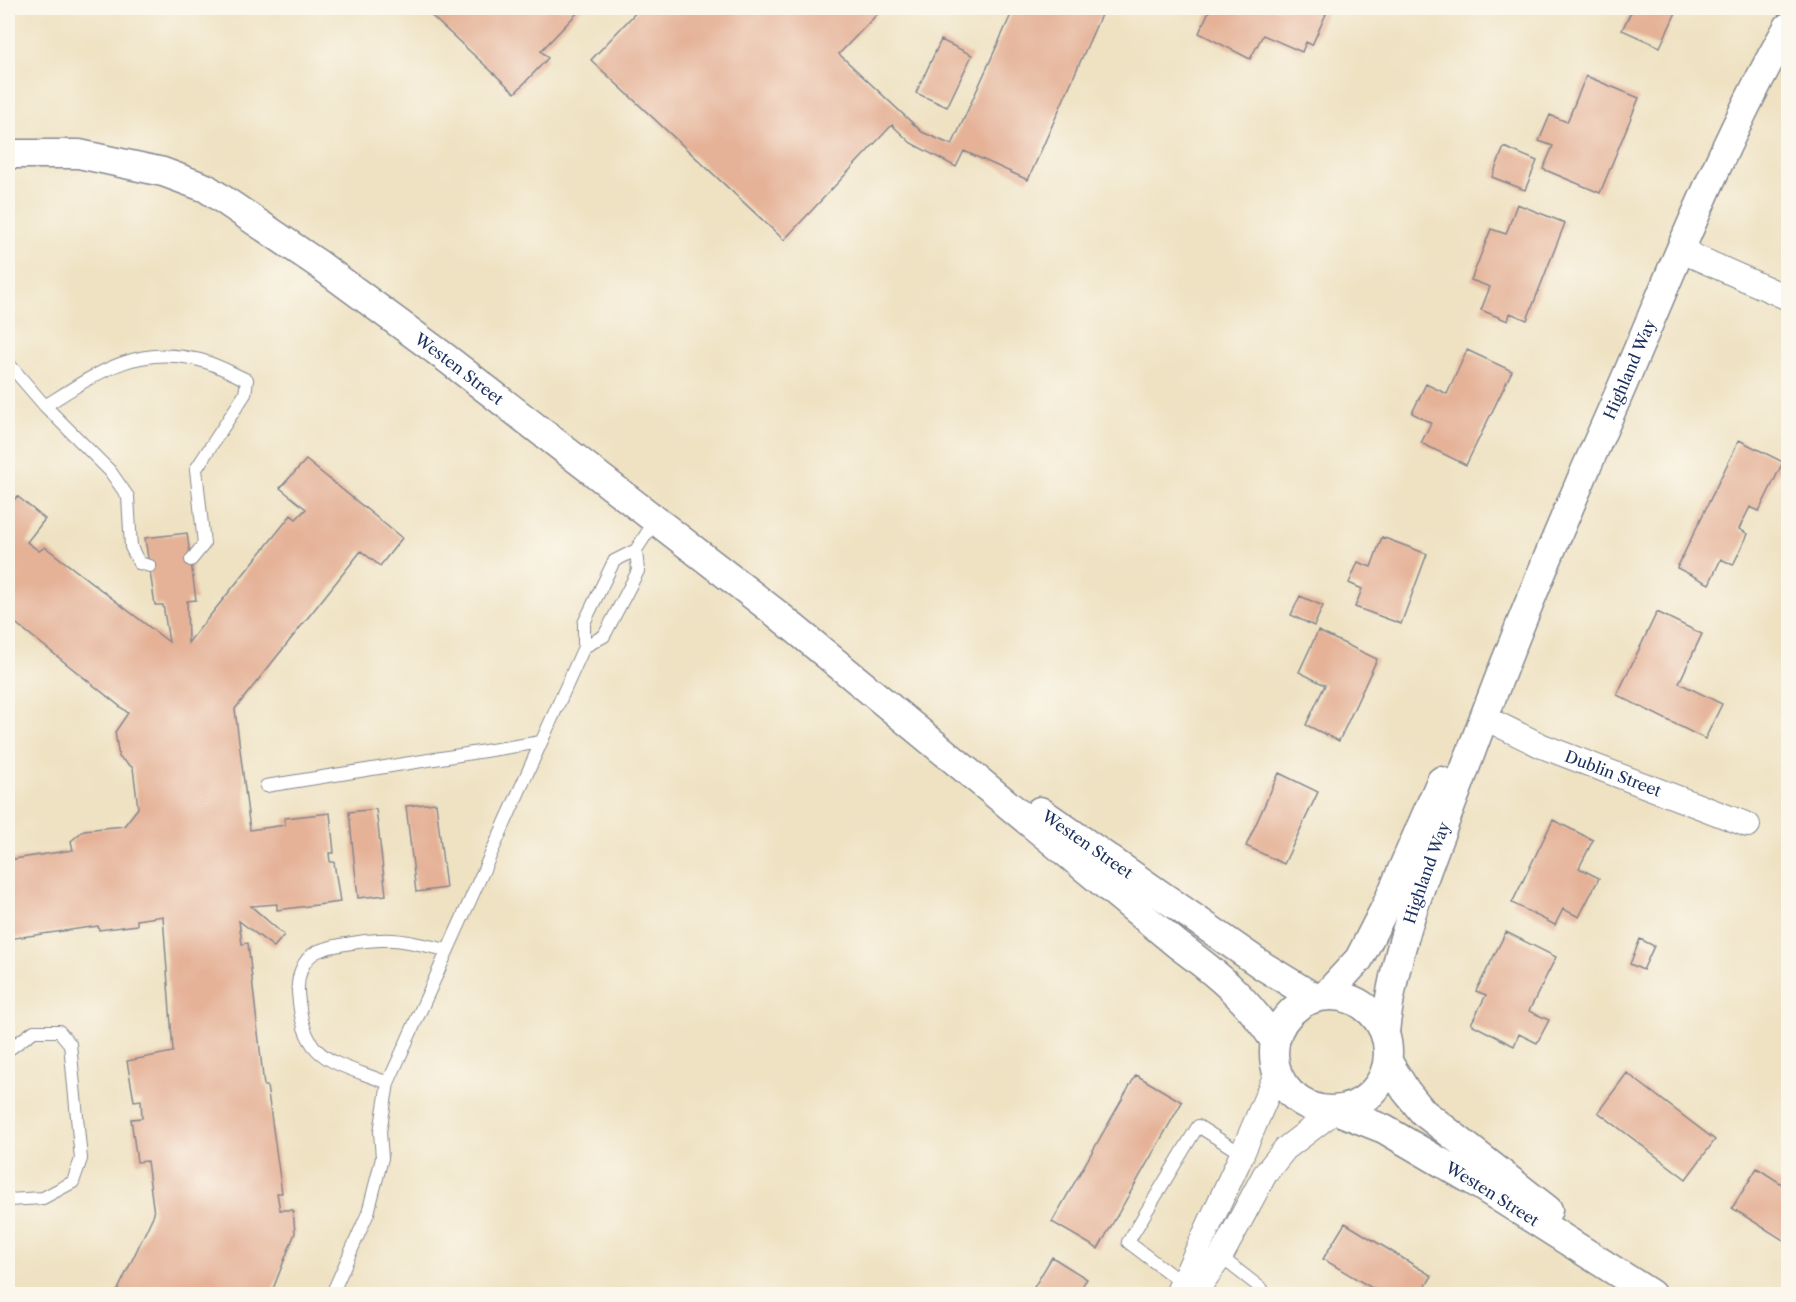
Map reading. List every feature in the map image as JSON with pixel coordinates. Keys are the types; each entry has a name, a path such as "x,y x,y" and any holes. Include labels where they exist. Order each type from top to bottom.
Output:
{"street":[{"name":"Highland Way","path":"1384,1032 1389,988 1415,900 1483,717 1553,544 1682,251 1753,94 1788,27"},
{"name":"Westen Street","path":"8,154 41,152 93,156 163,172 206,188 318,262 777,614 1178,945 1221,977 1246,1001 1275,1041"},
{"path":"1682,251 1788,298"},
{"name":"Westen Street","path":"864,687 1263,966 1321,997"},
{"name":"Highland Way","path":"1321,997 1359,959 1387,904 1446,769 1483,717"},
{"name":"Dublin Street","path":"1483,717 1542,746 1748,825"},
{"path":"1321,997 1355,1000 1378,1020 1384,1032 1388,1062 1380,1083 1365,1100 1351,1107 1321,1110 1306,1105 1283,1085 1277,1072 1275,1041 1287,1015 1299,1005 1321,997"},
{"name":"Westen Street","path":"1388,1062 1406,1091 1423,1112 1646,1293"},
{"path":"1211,1250 1242,1154 1277,1072"},
{"path":"1184,1291 1265,1174 1285,1149 1336,1110"},
{"name":"Westen Street","path":"1336,1110 1384,1129 1473,1181 1646,1293"}],"lane":[{"path":"45,406 105,368 156,355 196,359 247,381 245,394 196,470 204,544 190,560"},
{"path":"8,363 45,406 110,471 128,496 131,547 139,563 150,566"},
{"path":"332,1294 368,1213 382,1158 380,1132 388,1083 584,647 584,623 614,561 636,550 656,519"},
{"path":"584,647 604,636 638,571 636,550"},
{"path":"266,786 541,742"},
{"path":"388,1083 327,1059 309,1042 300,1022 298,987 302,966 316,952 348,944 393,940 448,950"},
{"path":"8,1050 34,1031 59,1031 70,1044 81,1159 73,1182 63,1188 43,1198 8,1200"},
{"path":"1184,1291 1128,1242 1198,1126 1242,1154"},
{"path":"1211,1250 1262,1289 1260,1294"}],"building":[{"path":"423,8 582,8 541,51 548,58 515,93"},
{"path":"640,8 883,8 839,54 922,132 952,145 1014,8 1104,8 1028,180 964,151 956,167 911,143 892,125 784,240 591,60"},
{"path":"1200,8 1322,8 1320,11 1326,14 1312,45 1306,42 1302,52 1263,35 1250,59 1199,33 1209,11"},
{"path":"1633,8 1678,8 1660,47 1622,30"},
{"path":"941,40 972,55 947,107 916,93"},
{"path":"1586,76 1639,98 1600,193 1543,169 1553,146 1539,141 1550,115 1567,122"},
{"path":"1504,147 1537,161 1525,190 1492,177"},
{"path":"1517,204 1565,223 1527,320 1510,313 1508,321 1481,310 1490,287 1471,280 1491,229 1506,234"},
{"path":"1467,350 1512,371 1466,465 1421,443 1431,423 1412,413 1426,384 1447,394"},
{"path":"1739,440 1783,462 1759,511 1750,507 1739,529 1748,534 1733,565 1721,559 1709,584 1677,568"},
{"path":"306,460 402,538 380,566 361,551 235,709 250,830 285,825 285,818 330,813 334,853 329,853 330,862 334,862 340,902 277,910 277,904 251,906 284,935 274,947 239,921 242,944 248,943 264,1086 267,1086 282,1193 277,1193 280,1210 293,1210 295,1233 271,1294 260,1291 259,1294 116,1294 154,1214 147,1161 137,1162 131,1119 142,1118 141,1100 134,1101 127,1061 173,1052 163,916 137,920 137,925 99,930 98,926 8,939 8,860 73,850 71,841 84,830 124,826 138,808 133,768 119,757 115,732 128,713 8,617 8,508 17,496 45,519 27,542 39,551 45,547 169,642 163,605 155,605 145,538 187,533 196,600 187,601 188,643 291,515 296,519 306,509 280,488"},
{"path":"1382,537 1427,554 1401,624 1355,607 1362,589 1349,583 1358,562 1371,567"},
{"path":"1300,596 1323,606 1314,626 1291,615"},
{"path":"1657,612 1702,634 1679,683 1722,704 1705,739 1617,695"},
{"path":"1318,631 1377,659 1339,741 1306,725 1325,685 1299,672"},
{"path":"1279,773 1318,792 1284,864 1246,846"},
{"path":"436,803 446,888 416,892 406,806"},
{"path":"376,809 386,895 358,898 349,812"},
{"path":"1553,820 1593,840 1579,868 1599,878 1579,917 1563,909 1555,925 1512,903"},
{"path":"1506,932 1556,957 1529,1011 1549,1020 1537,1043 1519,1034 1514,1046 1471,1024 1486,995 1476,991"},
{"path":"1640,939 1654,946 1643,970 1630,964"},
{"path":"1627,1073 1715,1140 1686,1179 1598,1112"},
{"path":"1136,1075 1182,1102 1098,1249 1052,1222"},
{"path":"1757,1168 1788,1188 1788,1243 1732,1208"},
{"path":"1345,1223 1432,1276 1421,1294 1382,1294 1323,1259"},
{"path":"1052,1257 1087,1279 1077,1294 1030,1294"}]}
